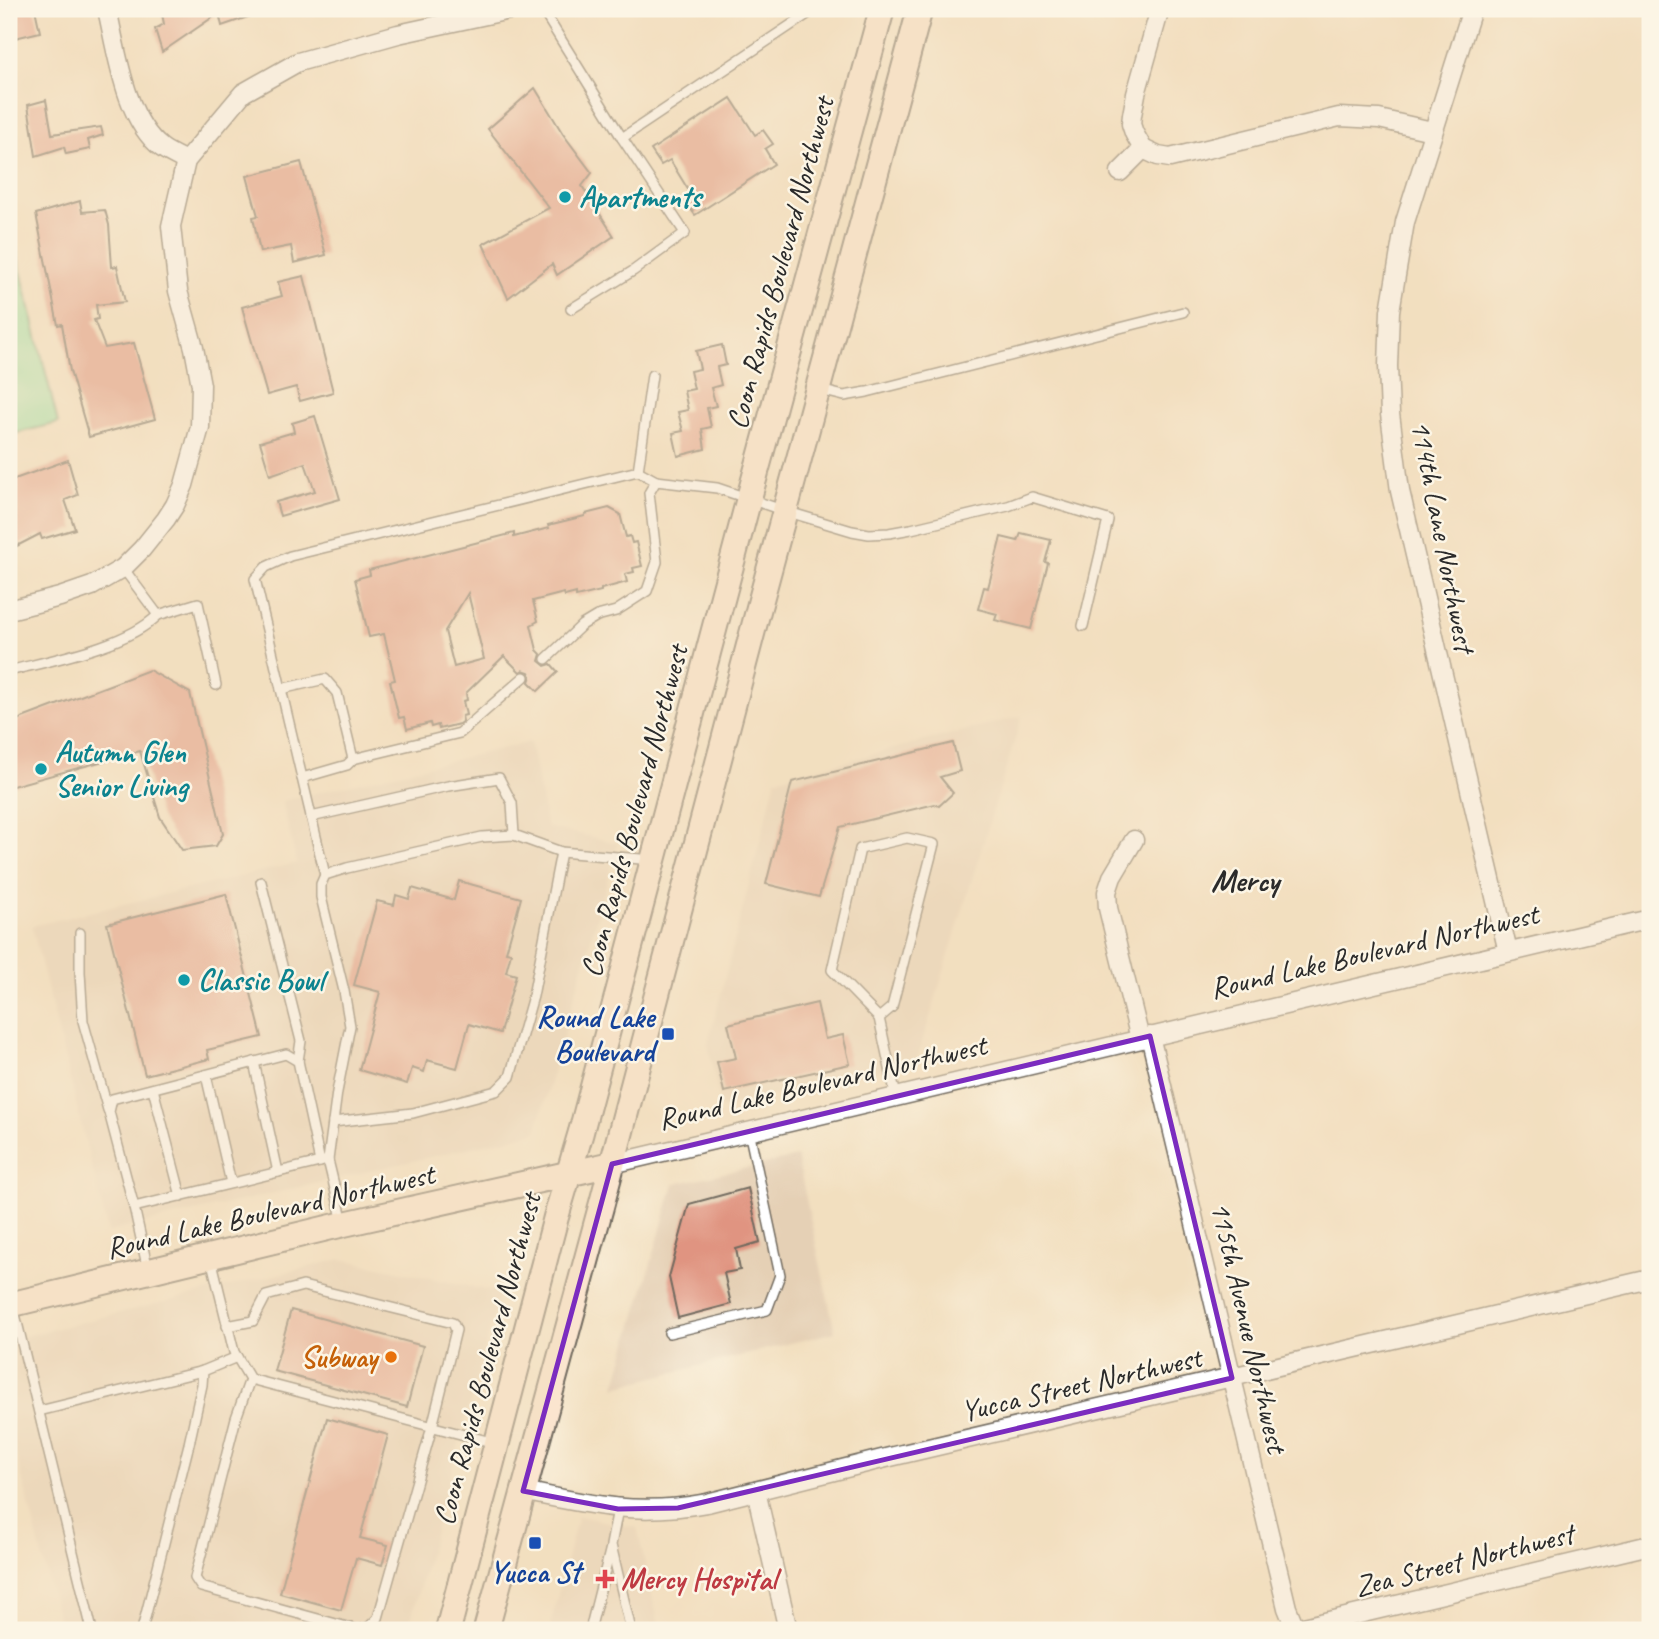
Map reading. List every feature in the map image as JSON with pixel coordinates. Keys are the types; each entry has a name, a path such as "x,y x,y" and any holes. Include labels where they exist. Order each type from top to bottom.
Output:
{"main road":[{"name":"Coon Rapids Boulevard Northwest","path":"448,1630 882,9"},
{"path":"485,1630 920,9"},
{"name":"Round Lake Boulevard Northwest","path":"11,1305 344,1224 612,1164"}],"street":[{"path":"107,9 128,97 141,126 162,148 186,161"},
{"path":"9,610 92,586 124,568 149,541 175,505 190,467 200,426 201,385 178,291 171,226 186,161 243,93 298,62 398,34 514,9"},
{"path":"1160,9 1136,94 1131,124 1143,149 1158,156 1170,158 1339,117 1379,119 1432,131"},
{"name":"114th Lane Northwest","path":"1472,9 1405,222 1391,301 1388,366 1395,461 1508,952"},
{"path":"1120,172 1143,149"},
{"name":"115th Avenue Northwest","path":"1134,840 1112,877 1107,892 1108,908 1145,1037 1294,1630"},
{"name":"Round Lake Boulevard Northwest","path":"612,1164 1650,919"},
{"name":"Yucca Street Northwest","path":"523,1491 597,1506 654,1510 678,1508 1650,1279"},
{"path":"756,1491 788,1630"},
{"name":"Zea Street Northwest","path":"1294,1630 1650,1545"}],"lane":[{"path":"542,9 685,233 633,271 571,309"},
{"path":"622,138 815,9"},
{"path":"818,389 844,396 867,392 1183,313"},
{"path":"638,471 653,375"},
{"path":"324,1161 350,1026 321,897 321,884 325,875 255,579 266,567 290,556 638,471 656,481 717,488 785,511 869,534 889,533 1008,506 1032,497 1108,520 1083,626"},
{"path":"545,659 582,625 597,616 616,611 647,591 657,562 649,493 656,481"},
{"path":"124,568 158,614"},
{"path":"9,671 86,651 126,636 158,614 198,603 216,685"},
{"path":"302,778 346,765 353,759 460,733 524,677"},
{"path":"281,690 325,679 337,693 353,759"},
{"path":"311,817 448,786 499,778 512,803 514,835"},
{"path":"325,875 482,837 514,835 561,852 653,860"},
{"path":"879,1018 892,1007 934,844 907,838 860,849 832,970 879,1018 896,1096"},
{"path":"333,1122 413,1113 496,1091 510,1077 533,996 561,852"},
{"path":"261,882 301,1041 298,1061 324,1161 344,1224"},
{"path":"80,933 83,1021 149,1272"},
{"path":"108,1112 112,1099 286,1054 298,1061"},
{"path":"254,1062 278,1172"},
{"path":"206,1075 231,1184"},
{"path":"153,1089 181,1196"},
{"path":"669,1333 767,1310 780,1275 749,1131"},
{"path":"134,1207 324,1161"},
{"path":"210,1257 234,1352 250,1379 497,1444"},
{"path":"227,1326 253,1321 266,1296 303,1286 453,1323 456,1330 432,1427 378,1618 369,1627 358,1630 201,1587 195,1578 236,1418 250,1379"},
{"path":"11,1305 92,1630"},
{"path":"39,1411 203,1371 237,1357"},
{"path":"142,1630 189,1444 203,1371"},
{"path":"590,1630 618,1508"},
{"path":"611,1545 631,1630"}],"highlighted area":[{"path":"1150,1036 1232,1378 678,1508 618,1509 523,1491 612,1164"}],"shaded area":[{"path":"1022,716 916,1062 721,1108 708,1044 776,779"},
{"path":"530,742 547,827 618,843 536,1132 108,1232 32,926 297,863 282,801"},
{"path":"797,1157 835,1332 615,1387 674,1184"},
{"path":"341,1259 500,1293 408,1630 61,1630 9,1426 9,1340"},
{"name":"Mercy Hospital","path":"578,1516 637,1528 660,1630 549,1630"}],"green space":[{"path":"9,112 16,137 12,195 9,200"},
{"path":"9,222 58,423 9,435"}],"building":[{"path":"10,9 35,9 40,32 15,38"},
{"path":"161,9 265,11 222,26 219,13 162,52 155,29 164,24"},
{"name":"Apartments","path":"535,88 563,134 592,173 582,186 614,236 557,275 552,264 508,298 483,244 549,208 488,129"},
{"path":"731,98 755,135 763,130 773,144 765,149 774,164 695,215 685,201 692,196 670,160 661,165 651,150"},
{"path":"46,100 52,134 101,127 103,135 88,140 90,149 66,154 64,147 36,156 28,105"},
{"path":"301,162 326,255 294,263 291,246 260,252 253,217 258,216 247,176"},
{"path":"80,201 82,212 105,210 109,225 112,267 117,266 125,302 96,305 98,319 94,320 105,348 134,343 155,419 89,437 70,371 62,324 58,325 36,214"},
{"path":"304,276 333,392 300,401 296,387 267,395 242,307 282,296 278,282"},
{"path":"722,345 726,365 717,367 721,385 711,388 716,406 707,408 711,427 702,429 705,449 678,456 673,433 683,431 678,412 688,410 684,391 694,389 690,371 700,369 696,351"},
{"path":"315,416 340,499 280,516 276,502 315,491 305,463 270,475 260,442 294,432 292,423"},
{"path":"68,460 78,495 65,500 75,529 42,539 40,534 9,550 9,481"},
{"path":"609,508 620,514 626,537 630,536 632,543 636,542 642,566 625,574 627,582 601,591 576,597 576,593 565,596 564,593 533,601 538,621 531,625 537,650 541,654 539,661 545,666 551,664 558,672 538,691 529,682 529,672 520,672 504,656 466,693 467,700 463,701 466,715 462,716 463,721 439,729 438,725 431,727 430,723 407,729 404,717 399,718 390,681 395,680 384,634 369,637 355,579 370,575 369,570 514,533 514,537 549,528 548,525","holes":["468,593 484,659 454,667 445,631"]},
{"path":"1021,533 1051,540 1045,562 1048,563 1031,629 995,620 997,614 978,609 984,587 988,588 1001,537 1018,541"},
{"name":"Autumn Glen Senior Living","path":"149,670 190,693 223,834 216,846 182,850 160,817 140,751 9,787 9,723"},
{"path":"953,743 960,771 940,777 953,793 939,806 935,804 840,827 819,897 766,884 792,782"},
{"path":"459,881 521,898 506,952 511,953 506,972 516,975 500,1033 469,1024 457,1068 427,1060 424,1072 412,1068 407,1084 359,1070 380,992 354,985 377,901 394,905 396,895 409,899 412,888 454,900"},
{"name":"Classic Bowl","path":"226,894 262,1037 207,1050 209,1059 145,1075 107,924"},
{"path":"817,1003 825,1039 843,1035 850,1064 724,1092 717,1062 736,1058 728,1024"},
{"path":"748,1188 760,1242 736,1249 740,1270 724,1273 731,1304 678,1318 669,1277 689,1204"},
{"path":"291,1310 423,1346 407,1407 274,1371"},
{"path":"327,1418 388,1435 360,1538 388,1545 382,1565 356,1558 341,1610 280,1593"}],"place":[{"name":"Apartments","path":"565,197"},
{"name":"Autumn Glen Senior Living","path":"41,769"},
{"name":"Classic Bowl","path":"184,980"},
{"name":"Round Lake Boulevard","path":"668,1034"},
{"name":"Subway","path":"391,1357"},
{"name":"Yucca St","path":"535,1543"},
{"name":"Mercy Hospital","path":"605,1579"}],"district":[{"name":"Mercy","path":"1245,880"}]}
